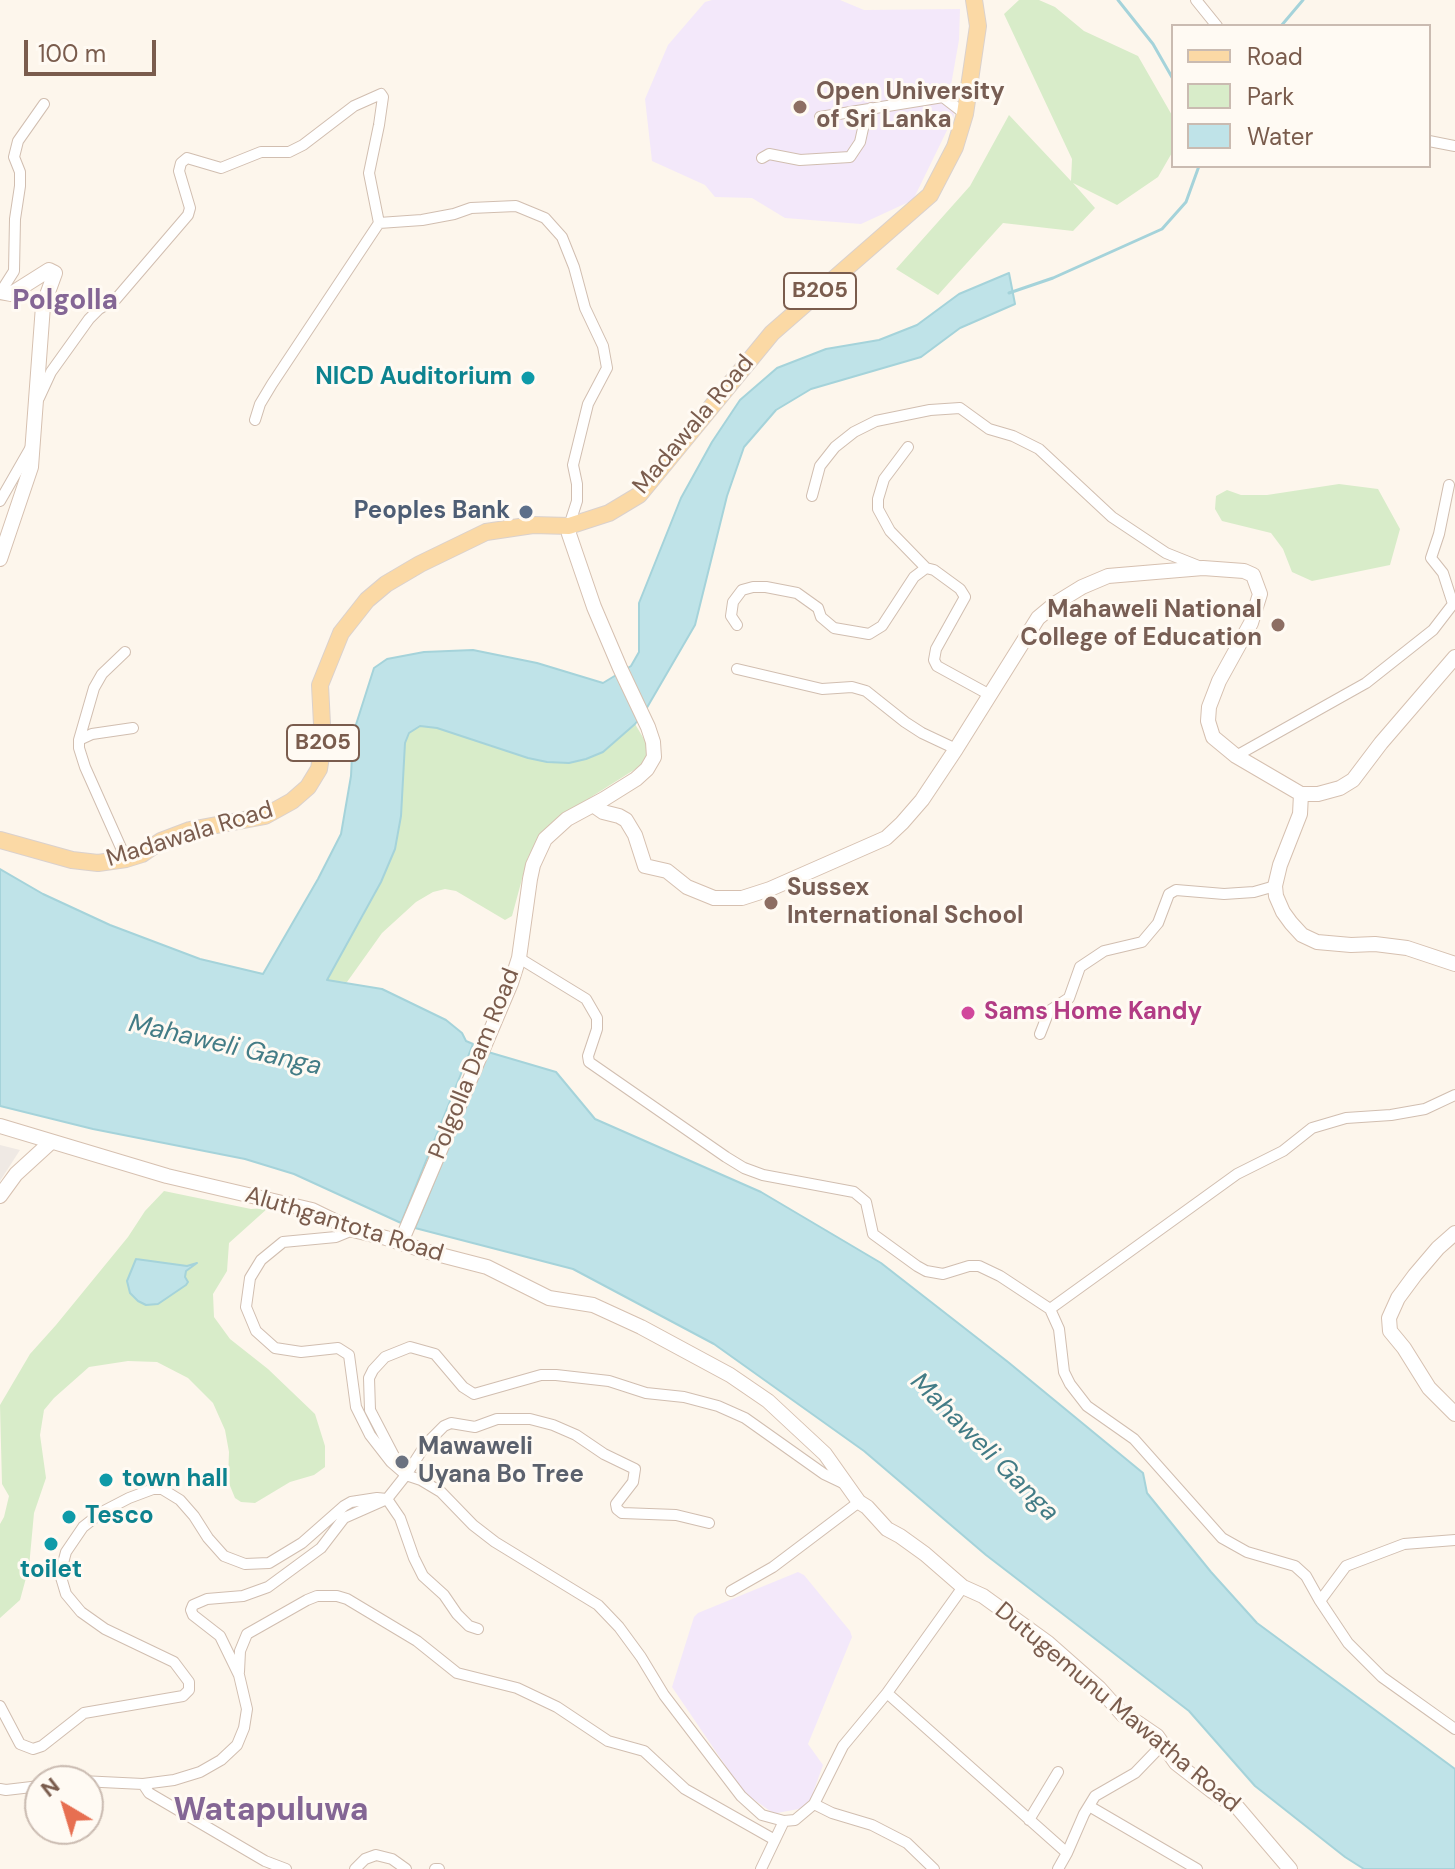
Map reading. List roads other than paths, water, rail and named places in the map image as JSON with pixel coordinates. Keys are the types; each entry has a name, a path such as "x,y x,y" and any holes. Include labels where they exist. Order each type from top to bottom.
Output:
{"main road":[{"name":"Madawala Road","path":"0,840 72,860 98,863 142,854 161,841 190,830 265,816 292,801 308,787 319,769 323,744 320,685 341,633 367,600 386,584 420,564 486,532 533,525 569,526 609,513 639,495 772,333 930,195 955,147 965,114 978,26 974,0"}],"street":[{"path":"1196,0 1215,24"},
{"path":"34,408 51,372 89,319 116,299 188,215 190,208 179,171 181,163 187,158 221,168 261,152 289,152 354,106 381,94 381,111 369,173 379,223 272,384 255,420"},
{"path":"820,117 943,97 965,114"},
{"path":"0,559 31,467 43,306 55,273 49,270 11,294 0,293 14,271 20,172 14,157 18,141 44,104"},
{"path":"762,158 769,154 800,160 850,157 860,142 871,108"},
{"path":"1431,141 1455,146"},
{"path":"379,223 422,220 471,208 516,206 545,218 562,237 585,308 603,346 607,368 588,404 573,465 577,501 569,526"},
{"path":"812,496 820,466 835,447 854,432 876,421 930,410 960,408 989,429 1013,436 1039,449 1112,517 1166,553 1203,568"},
{"path":"0,501 34,442"},
{"path":"908,447 884,479 878,509 890,531 926,568 934,570 960,589 965,597 936,649 934,660 937,666 990,695"},
{"path":"1236,756 1366,683 1433,630 1453,604 1443,573 1431,558 1449,485"},
{"name":"Polgolla Dam Road","path":"404,1235 511,983 519,958 527,894 538,852 559,824 636,779 654,757 651,735 594,607 569,526"},
{"path":"737,625 731,616 733,602 742,590 766,587 797,593 818,608 821,617 834,628 869,634 882,626 914,577 926,568"},
{"path":"593,805 626,820 635,835 645,866 667,871 687,887 714,898 742,898 770,889 886,838 922,800 1038,618 1082,587 1108,576 1203,568 1244,571 1253,575 1260,594 1251,623 1219,681 1209,707 1208,721 1213,737 1236,756 1301,794 1318,794 1340,788 1353,780 1455,657"},
{"path":"125,652 102,674 94,688 79,748 126,859"},
{"path":"737,669 822,689 852,687 866,691 922,733 956,749"},
{"path":"79,740 92,734 133,728"},
{"path":"1301,794 1300,814 1275,886 1276,896 1291,923 1302,935 1317,942 1407,948 1455,964"},
{"path":"1040,1034 1049,1011 1069,998 1080,967 1104,951 1142,942 1158,923 1169,894 1176,890 1224,894 1254,892 1275,886"},
{"path":"519,958 586,999 597,1018 589,1062 726,1157 763,1175 854,1192 866,1202 873,1234 917,1266 943,1274 979,1266 1050,1309 1059,1329 1064,1372 1087,1406 1134,1439 1222,1538 1247,1552 1295,1566 1306,1576 1348,1643 1382,1677 1455,1729"},
{"path":"1050,1309 1237,1174 1283,1151 1312,1128 1346,1118 1425,1109 1455,1095"},
{"name":"Aluthgantota Road","path":"0,1126 167,1176 312,1210 353,1230 404,1235 425,1251 487,1267 549,1298 593,1305"},
{"path":"0,1196 29,1161 51,1142"},
{"path":"353,1230 336,1237 283,1242 261,1260 250,1278 246,1307 256,1331 275,1348 301,1352 338,1348 349,1355 356,1407 370,1435 391,1462 406,1475 441,1492 473,1525 495,1542 598,1605 619,1627 664,1695 741,1796 762,1815 784,1821 795,1820 814,1804 843,1746 887,1693 963,1587"},
{"path":"1455,1233 1415,1275 1398,1298 1389,1318 1390,1331 1429,1388 1455,1414"},
{"name":"Dutugemunu Mawatha Road","path":"593,1305 658,1336 741,1382 768,1401 825,1454 859,1502 887,1529 925,1554 963,1587 983,1596 1048,1643 1099,1688 1123,1715 1157,1736 1176,1763 1238,1808 1290,1869"},
{"path":"406,1475 370,1410 369,1378 385,1357 410,1347 435,1354 463,1387 474,1394 541,1375 556,1375 609,1381 646,1393 684,1397 718,1406 745,1418 824,1474 848,1485"},
{"path":"104,1782 143,1784 174,1780 200,1772 221,1760 237,1745 247,1709 239,1675 220,1636 193,1615 193,1605 207,1599 243,1596 268,1587 321,1548 344,1518 387,1499 426,1444 451,1423 475,1427 497,1419 530,1419 553,1425 635,1469 633,1482 616,1504 622,1513 676,1515 709,1523"},
{"path":"0,1706 20,1744 33,1749 42,1746 84,1713 183,1696 189,1690 189,1682 174,1662 105,1629 81,1612 66,1594 60,1574 66,1552 83,1527 102,1512 153,1489 162,1489 180,1500 224,1556 245,1564 269,1563 302,1543 351,1502 387,1499 400,1518 423,1576 444,1595 469,1626 478,1629"},
{"path":"731,1591 773,1567 859,1502"},
{"path":"1320,1601 1346,1566 1404,1544 1455,1540"},
{"path":"239,1675 240,1651 247,1634 317,1596 347,1599 417,1641 457,1673 517,1688 557,1707 608,1741 644,1751 685,1789 775,1840"},
{"path":"887,1693 1067,1853"},
{"path":"1058,1869 1095,1796 1135,1773 1163,1744"},
{"path":"1029,1820 1058,1772"},
{"path":"143,1784 149,1793 265,1861 286,1869"},
{"path":"0,1789 24,1788"},
{"path":"814,1804 872,1825 907,1843 934,1869"},
{"path":"1089,1806 1197,1869"},
{"path":"761,1869 784,1821"},
{"path":"355,1869 365,1859 376,1855 392,1859 406,1869"}],"water":[{"name":"Mahaweli Ganga","path":"1009,273 1015,304 960,328 921,357 811,389 776,410 744,447 727,496 695,625 645,711 603,752 569,763 547,762 437,728 420,726 409,733 405,743 401,816 395,849 381,882 327,980 382,989 446,1020 462,1033 466,1041 473,1044 401,1223 294,1174 245,1159 93,1129 0,1106 0,869 43,894 110,925 200,959 263,974 341,834 351,776 353,734 374,668 387,659 424,652 473,650 537,663 603,683 631,666 639,652 639,603 681,498 740,400 777,368 826,349 879,340 917,325 959,294"},
{"name":"Mahaweli Ganga","path":"488,1052 556,1072 595,1119 761,1192 881,1263 1143,1473 1147,1493 1257,1623 1455,1769 1455,1869 1364,1869 1345,1857 1255,1786 1189,1711 986,1555 864,1451 714,1344 573,1269 415,1228"},
{"path":"136,1259 187,1266 197,1263 186,1271 186,1285 158,1304 146,1305 130,1293 127,1281"}],"waterway":[{"path":"1118,0 1153,44 1171,76"},
{"path":"1283,24 1303,0"},
{"path":"1009,293 1053,278 1162,229 1186,202 1198,168"}],"place":[{"name":"Open University of Sri Lanka","path":"800,107"},
{"name":"NICD Auditorium","path":"528,378"},
{"name":"Peoples Bank","path":"526,512"},
{"name":"Mahaweli National College of Education","path":"1278,625"},
{"name":"Sussex International School","path":"771,903"},
{"name":"Sams Home Kandy","path":"968,1013"},
{"name":"Mawaweli Uyana Bo Tree","path":"402,1462"},
{"name":"town hall","path":"106,1480"},
{"name":"Tesco","path":"69,1517"},
{"name":"toilet","path":"51,1544"}],"district":[{"name":"Polgolla","path":"65,302"},
{"name":"Watapuluwa","path":"271,1812"}]}
